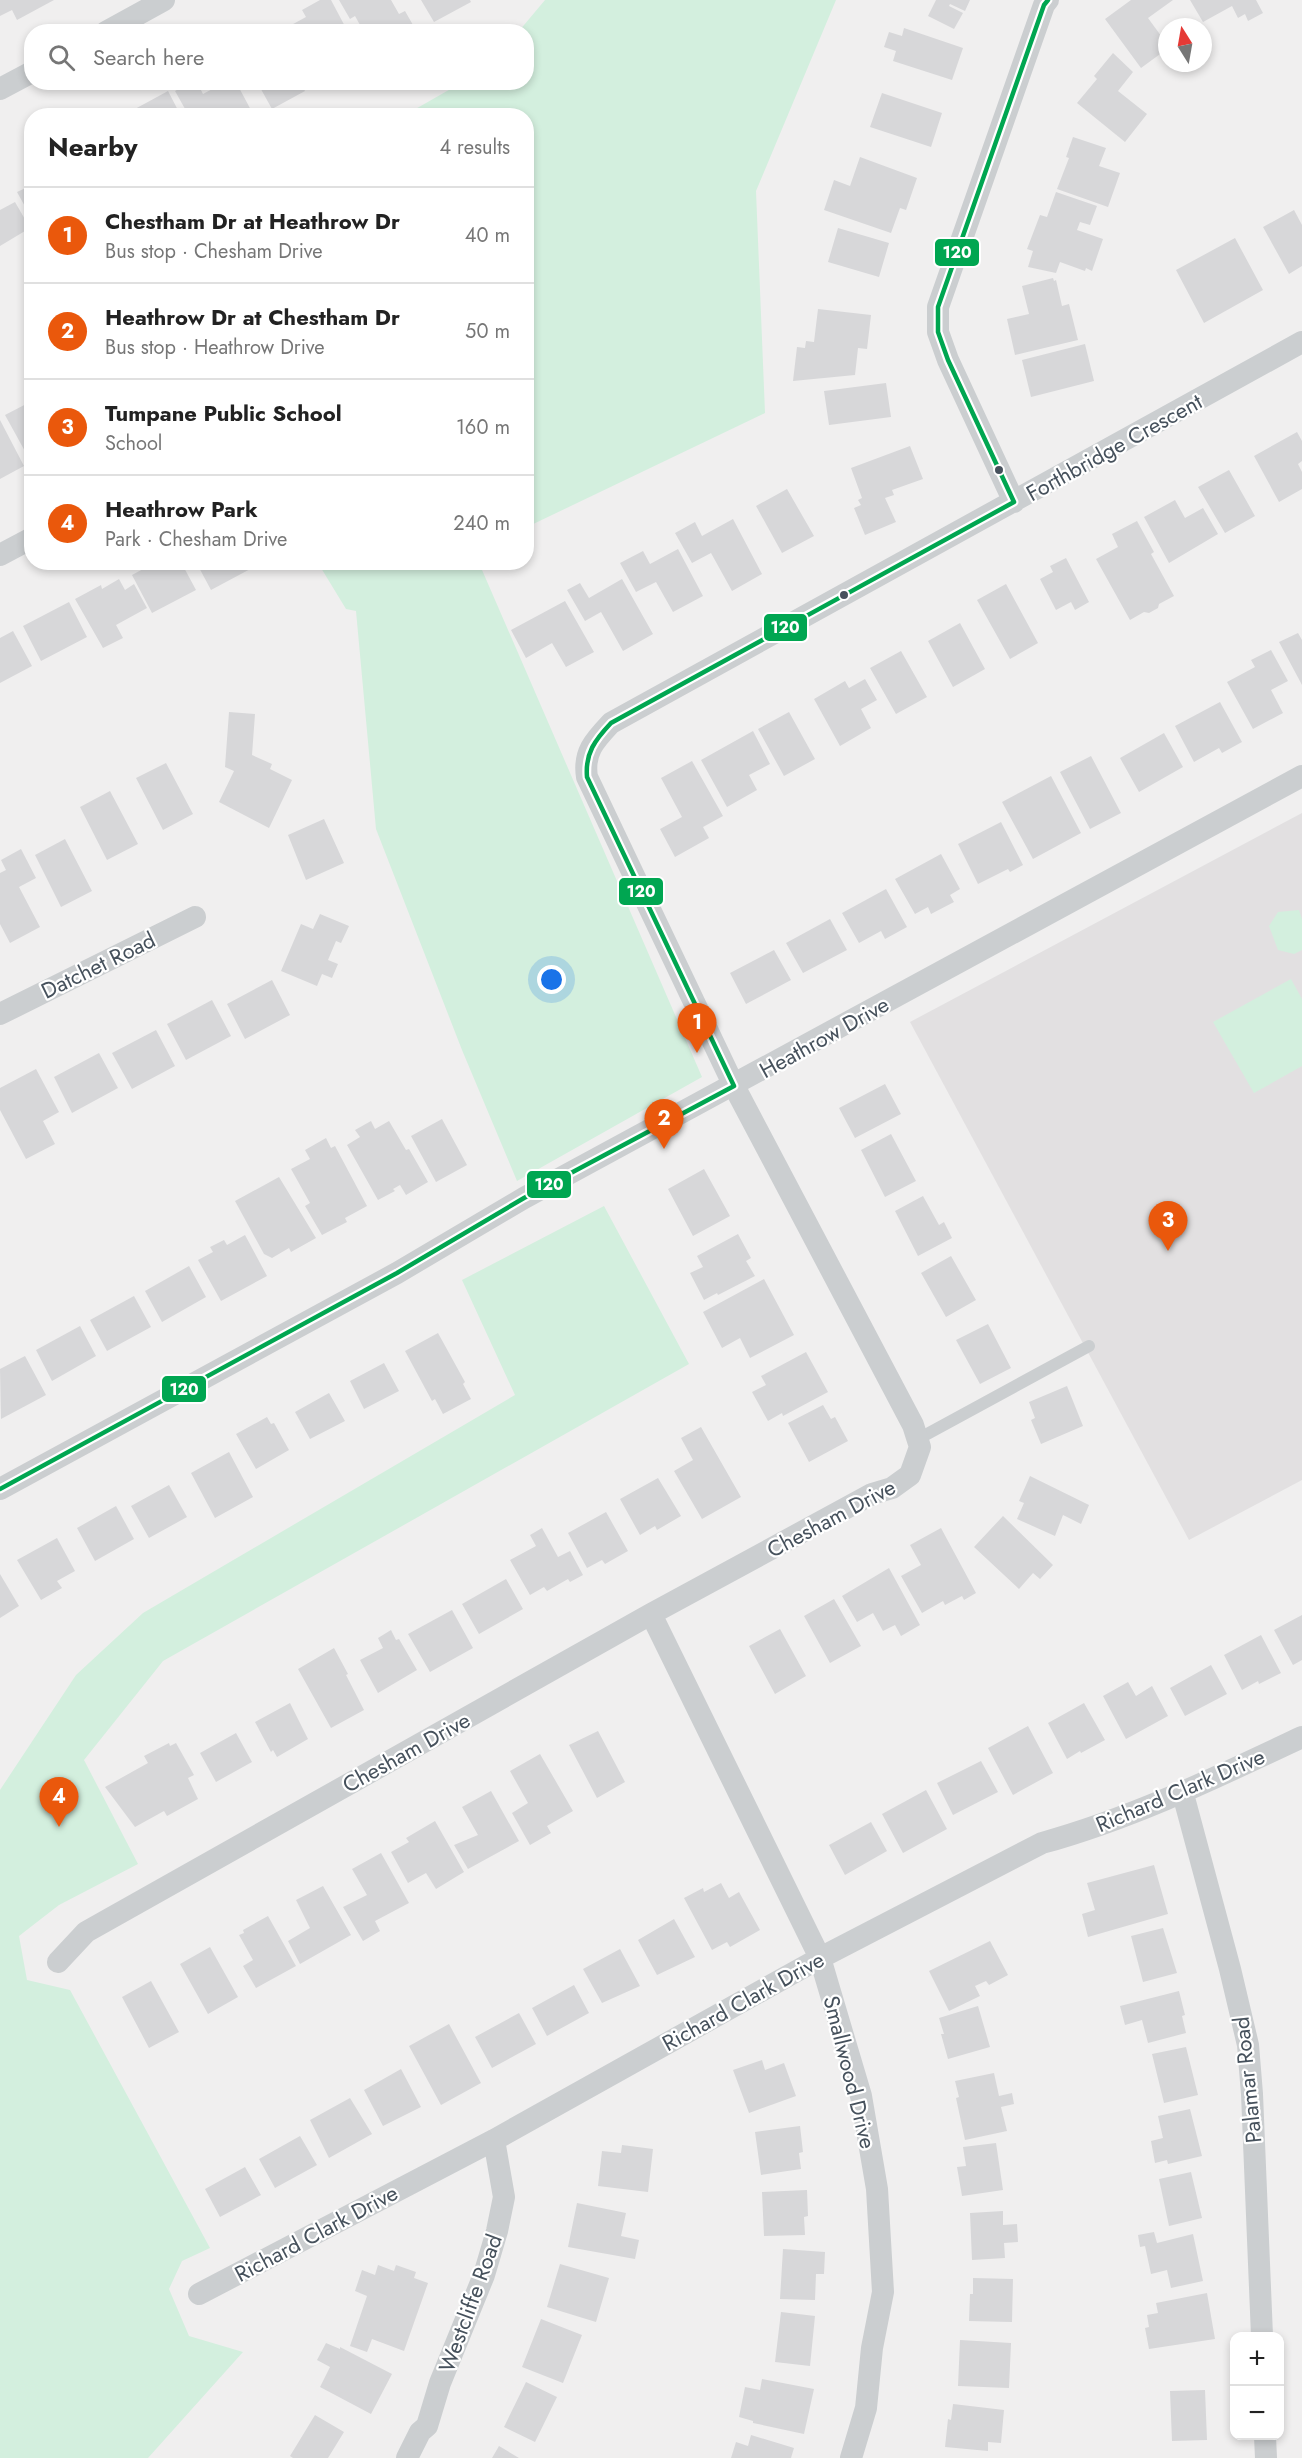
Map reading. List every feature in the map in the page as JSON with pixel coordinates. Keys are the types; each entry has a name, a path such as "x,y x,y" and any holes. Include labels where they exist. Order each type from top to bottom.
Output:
{"street":[{"path":"1014,502 948,360 938,332 938,307 1044,5 1048,0"},
{"path":"119,24 152,3"},
{"path":"0,89 24,76"},
{"name":"Forthbridge Crescent","path":"734,1086 587,777 585,765 587,752 611,723 1302,342"},
{"path":"0,555 24,542"},
{"name":"Heathrow Drive","path":"0,1489 397,1273 524,1198 1302,776"},
{"name":"Datchet Road","path":"0,1014 195,917"},
{"path":"734,1086 913,1425 918,1439"},
{"name":"Chesham Drive","path":"58,1962 86,1932 651,1614 872,1494 892,1488 910,1475 920,1447 918,1439"},
{"name":"Smallwood Drive","path":"651,1614 820,1958 861,2096 877,2189 882,2238 883,2292 872,2348 866,2408 851,2458"},
{"name":"Richard Clark Drive","path":"198,2294 494,2140 820,1958 1042,1844 1081,1833 1183,1794 1302,1737"},
{"name":"Palamar Road","path":"1183,1794 1248,2045 1262,2332"},
{"name":"Westcliffe Road","path":"407,2458 420,2432 427,2426 440,2383 484,2275 497,2231 504,2197 494,2140"},
{"path":"1265,2440 1266,2458"}],"lane":[{"path":"918,1439 1089,1346"}],"shaded area":[{"path":"1302,813 1302,1480 1189,1540 910,1022"}],"green space":[{"path":"545,0 836,0 756,191 765,413 534,524 534,108 417,108 449,90 534,90 534,24 525,24"},
{"path":"322,570 482,570 702,1077 517,1181 462,1050 376,829 356,611 346,609"},
{"path":"1299,910 1302,919 1302,950 1294,954 1278,950 1269,926 1278,912"},
{"path":"1291,979 1302,999 1302,1066 1254,1093 1213,1022"},
{"path":"604,1206 689,1364 163,1661 84,1760 138,1864 59,1905 19,1936 27,1980 70,1990 210,2248 182,2261 169,2289 189,2336 243,2352 148,2458 0,2458 0,1790 76,1675 143,1613 515,1395 462,1280"}],"building":[{"path":"0,0 54,0 17,20 12,10 0,16"},
{"path":"320,0 331,0 344,24 293,24 306,17 302,10"},
{"path":"339,0 391,0 399,14 405,11 412,24 360,24 355,16 350,19"},
{"path":"421,0 470,0 471,2 434,22"},
{"path":"936,0 970,0 965,11 950,4 949,6 963,13 954,29 928,16"},
{"path":"1131,0 1173,0 1148,18 1158,32 1158,56 1141,68 1105,19"},
{"path":"1190,0 1256,0 1263,13 1248,21 1245,14 1238,18 1232,6 1210,18 1201,18"},
{"path":"904,28 963,48 952,80 893,61 896,51 884,47 889,32 902,36"},
{"path":"1113,53 1133,72 1118,91 1147,114 1125,142 1077,103 1097,79 1094,76"},
{"path":"201,90 203,94 210,90 240,90 250,108 185,108 175,91"},
{"path":"261,90 305,91 274,108 271,108"},
{"path":"168,91 177,108 137,108"},
{"path":"882,93 942,113 931,147 870,127"},
{"path":"1073,137 1106,148 1099,166 1120,173 1108,207 1057,189 1069,158 1066,157"},
{"path":"860,157 917,178 906,210 900,208 891,233 824,210 834,180 850,186"},
{"path":"24,189 24,205 17,192"},
{"path":"1056,192 1097,206 1090,225 1080,222 1077,230 1103,239 1092,271 1086,268 1085,271 1060,262 1056,273 1028,267 1033,251 1027,249 1040,215 1047,217"},
{"path":"15,202 24,218 24,232 0,246 0,210"},
{"path":"1294,210 1302,225 1302,266 1289,274 1263,227"},
{"path":"838,228 889,243 879,277 828,262"},
{"path":"1235,238 1263,290 1204,323 1176,270"},
{"path":"1053,278 1054,281 1056,280 1062,306 1069,304 1078,340 1015,355 1007,319 1029,314 1022,286"},
{"path":"818,309 871,315 867,349 858,348 855,375 793,381 797,347 805,348 806,341 814,342"},
{"path":"1085,344 1094,381 1031,397 1022,360"},
{"path":"886,383 891,417 829,425 824,391"},
{"path":"24,405 24,449 5,415"},
{"path":"0,420 24,466 0,479"},
{"path":"1297,432 1302,441 1302,461 1298,464 1302,472 1302,489 1279,502 1254,456"},
{"path":"910,446 923,479 892,490 894,495 885,498 896,522 865,535 854,508 861,505 858,500 862,498 851,468"},
{"path":"1229,470 1255,516 1225,533 1198,487"},
{"path":"787,489 814,536 782,553 756,506"},
{"path":"1175,500 1185,518 1203,508 1218,534 1169,563 1144,517"},
{"path":"733,519 762,574 732,591 711,553 692,563 675,533 695,522 702,536"},
{"path":"1137,521 1154,552 1151,554 1174,596 1159,604 1158,608 1149,613 1144,612 1130,620 1096,559 1118,547 1112,534"},
{"path":"678,549 703,596 673,612 656,582 636,592 620,563 643,551 650,564"},
{"path":"1066,558 1089,602 1075,610 1071,602 1056,610 1040,579 1053,572 1050,566"},
{"path":"141,570 185,570 196,590 152,613 132,575"},
{"path":"200,570 248,570 211,590"},
{"path":"119,579 125,590 134,584 147,608 116,625 123,638 103,648 75,599 101,585 102,589"},
{"path":"622,579 653,634 623,651 601,612 585,621 567,590 580,583 589,598"},
{"path":"1006,584 1038,643 1010,659 977,600"},
{"path":"565,601 594,652 566,667 552,643 526,658 511,630"},
{"path":"69,602 87,637 41,661 23,626"},
{"path":"960,623 985,669 953,687 928,641"},
{"path":"13,631 32,666 0,683 0,638"},
{"path":"1298,633 1302,640 1302,685 1279,642"},
{"path":"1271,650 1288,681 1271,690 1283,713 1253,729 1227,682 1255,667 1251,660"},
{"path":"901,651 927,697 896,714 870,668"},
{"path":"865,679 877,700 861,709 871,728 840,746 814,699 845,681 849,688"},
{"path":"1220,702 1242,742 1222,753 1219,748 1194,762 1175,726"},
{"path":"229,712 255,714 252,755 272,764 270,769 292,780 269,828 219,802 234,771 225,767"},
{"path":"789,712 815,759 784,776 758,729"},
{"path":"753,731 770,764 749,775 757,790 727,807 701,760"},
{"path":"1164,733 1183,767 1139,792 1120,758"},
{"path":"1091,756 1121,813 1090,829 1060,772"},
{"path":"692,761 723,816 703,827 709,838 675,857 660,829 682,817 661,778"},
{"path":"166,763 193,814 163,830 136,778"},
{"path":"1051,776 1081,833 1033,859 1002,802"},
{"path":"110,791 138,844 107,860 80,807"},
{"path":"324,819 344,863 306,880 288,835"},
{"path":"1001,822 1023,865 1010,872 1008,869 978,884 958,844"},
{"path":"65,839 92,891 61,907 35,855"},
{"path":"21,849 36,878 19,887 40,927 10,943 0,924 0,873 6,870 1,860"},
{"path":"941,854 960,889 950,895 954,902 931,914 928,907 915,914 895,879"},
{"path":"886,889 907,927 885,939 881,931 859,943 842,913"},
{"path":"320,914 349,926 341,943 336,941 328,960 338,964 332,978 322,974 317,986 281,971 301,924 313,929"},
{"path":"830,919 847,950 803,973 786,943"},
{"path":"774,950 791,980 746,1004 730,973"},
{"path":"272,980 290,1015 245,1039 227,1004"},
{"path":"212,1000 231,1036 186,1060 167,1024"},
{"path":"156,1030 175,1066 132,1089 112,1053"},
{"path":"99,1053 118,1088 72,1113 54,1077"},
{"path":"36,1069 59,1112 43,1121 55,1144 26,1159 0,1110 0,1088"},
{"path":"885,1084 901,1114 855,1138 839,1108"},
{"path":"442,1119 467,1165 436,1182 411,1136"},
{"path":"371,1121 375,1129 389,1121 428,1182 406,1195 400,1185 393,1189 395,1191 378,1200 347,1145 360,1137 355,1130"},
{"path":"891,1134 916,1181 885,1197 861,1150"},
{"path":"326,1138 331,1148 335,1146 367,1206 345,1218 347,1222 322,1235 305,1206 310,1203 291,1169 310,1159 305,1150"},
{"path":"704,1169 730,1216 693,1236 668,1189"},
{"path":"279,1177 316,1238 291,1252 289,1248 272,1258 264,1254 235,1201"},
{"path":"923,1196 939,1225 944,1222 952,1238 918,1256 895,1211"},
{"path":"738,1234 751,1258 746,1261 755,1276 704,1300 690,1273 703,1267 697,1256"},
{"path":"245,1235 267,1276 221,1301 198,1260 213,1252 210,1247 224,1240 227,1245"},
{"path":"951,1256 976,1300 946,1317 921,1273"},
{"path":"189,1266 206,1297 162,1322 145,1291"},
{"path":"764,1279 794,1335 750,1358 740,1338 722,1348 703,1312"},
{"path":"134,1296 151,1327 107,1351 90,1320"},
{"path":"988,1324 1011,1368 980,1384 956,1340"},
{"path":"80,1326 96,1356 52,1381 36,1350"},
{"path":"438,1333 465,1382 463,1384 471,1399 443,1414 435,1399 432,1401 405,1351"},
{"path":"806,1352 828,1392 783,1416 782,1413 768,1421 752,1392 766,1385 761,1376"},
{"path":"25,1356 46,1395 1,1419 0,1369"},
{"path":"384,1363 399,1391 364,1409 350,1381"},
{"path":"1067,1386 1083,1426 1041,1444 1031,1420 1035,1418 1029,1402"},
{"path":"329,1393 345,1421 310,1439 295,1412"},
{"path":"823,1405 831,1419 835,1417 848,1441 809,1462 788,1423"},
{"path":"267,1417 271,1424 274,1423 289,1450 256,1469 236,1434"},
{"path":"701,1427 741,1497 702,1519 674,1471 693,1460 681,1438"},
{"path":"229,1452 253,1497 215,1518 191,1473"},
{"path":"1030,1476 1089,1505 1081,1524 1063,1515 1055,1536 1017,1519 1024,1503 1019,1501"},
{"path":"658,1478 681,1516 657,1530 655,1526 640,1535 620,1499"},
{"path":"169,1485 187,1517 149,1538 131,1506"},
{"path":"116,1506 134,1539 95,1561 77,1528"},
{"path":"606,1512 628,1551 605,1564 602,1560 587,1568 568,1533"},
{"path":"1003,1516 1053,1565 1040,1579 1033,1573 1019,1589 974,1547"},
{"path":"542,1528 558,1557 570,1551 583,1575 570,1582 568,1579 547,1591 544,1587 530,1595 510,1560 536,1546 530,1535"},
{"path":"941,1528 976,1593 964,1600 962,1596 945,1605 943,1601 922,1613 901,1576 921,1565 910,1545"},
{"path":"57,1538 75,1571 57,1581 62,1588 41,1600 17,1560"},
{"path":"889,1568 920,1625 901,1636 895,1625 883,1631 873,1613 857,1622 842,1596"},
{"path":"0,1574 19,1606 0,1618"},
{"path":"506,1579 523,1609 479,1634 462,1604"},
{"path":"834,1599 861,1646 830,1663 804,1616"},
{"path":"452,1610 473,1648 430,1672 408,1634"},
{"path":"1302,1615 1302,1660 1293,1665 1274,1630"},
{"path":"780,1629 806,1676 775,1694 749,1646"},
{"path":"391,1630 396,1640 399,1639 417,1670 378,1693 360,1660 383,1648 378,1638"},
{"path":"1261,1635 1281,1673 1259,1684 1258,1681 1242,1690 1224,1655"},
{"path":"334,1648 364,1710 331,1728 298,1669"},
{"path":"1211,1665 1227,1694 1185,1716 1170,1688"},
{"path":"1128,1682 1136,1696 1152,1686 1168,1716 1126,1739 1103,1696"},
{"path":"290,1703 308,1739 277,1757 273,1750 271,1752 255,1722"},
{"path":"1084,1703 1105,1740 1067,1759 1048,1723"},
{"path":"1028,1726 1053,1773 1013,1795 988,1748"},
{"path":"598,1731 625,1782 597,1798 569,1745"},
{"path":"236,1733 252,1762 216,1782 200,1753"},
{"path":"169,1743 170,1746 176,1743 194,1775 188,1778 198,1799 167,1816 164,1811 135,1827 105,1787 148,1763 144,1756"},
{"path":"540,1754 573,1811 547,1826 551,1833 530,1845 512,1813 528,1803 510,1771"},
{"path":"981,1761 998,1792 953,1815 937,1783"},
{"path":"926,1790 947,1829 903,1853 882,1814"},
{"path":"491,1791 519,1841 468,1869 454,1845 478,1835 462,1807"},
{"path":"435,1821 464,1872 436,1889 426,1873 408,1883 391,1852 409,1842 406,1838"},
{"path":"871,1822 887,1851 845,1875 829,1845"},
{"path":"381,1853 409,1903 375,1921 380,1931 363,1941 343,1907 367,1895 352,1869"},
{"path":"1154,1865 1168,1914 1088,1937 1082,1914 1095,1910 1087,1883"},
{"path":"721,1883 729,1898 739,1892 760,1930 730,1947 727,1942 712,1950 684,1898 703,1888 704,1892"},
{"path":"323,1886 351,1935 300,1964 288,1941 310,1928 296,1900"},
{"path":"268,1916 296,1966 256,1988 243,1966 253,1960 239,1935 244,1933 243,1930"},
{"path":"674,1919 695,1957 657,1975 638,1940"},
{"path":"1163,1928 1177,1973 1143,1982 1131,1936"},
{"path":"990,1941 1008,1975 989,1985 986,1981 975,1986 980,1996 949,2011 929,1971"},
{"path":"210,1947 238,1997 208,2014 180,1964"},
{"path":"620,1949 640,1986 602,2003 583,1969"},
{"path":"151,1981 179,2032 149,2048 122,1997"},
{"path":"574,1985 589,2013 547,2036 532,2008"},
{"path":"1179,1991 1185,2015 1182,2016 1186,2033 1148,2043 1142,2020 1125,2025 1120,2006"},
{"path":"978,2006 990,2047 948,2059 939,2018"},
{"path":"519,2013 536,2044 492,2068 475,2037"},
{"path":"449,2024 481,2083 441,2105 409,2046"},
{"path":"1186,2047 1198,2095 1164,2103 1152,2054"},
{"path":"762,2060 765,2070 784,2063 796,2096 749,2113 733,2070"},
{"path":"401,2069 421,2107 383,2126 364,2090"},
{"path":"994,2073 999,2096 1012,2093 1014,2104 1001,2107 1007,2131 965,2140 956,2098 959,2097 955,2081"},
{"path":"350,2098 372,2134 329,2158 310,2120"},
{"path":"1190,2109 1202,2156 1168,2164 1167,2160 1155,2163 1151,2141 1163,2138 1158,2116"},
{"path":"800,2126 803,2152 799,2153 801,2169 761,2175 755,2132"},
{"path":"300,2136 317,2165 275,2188 259,2159"},
{"path":"996,2143 1003,2190 962,2196 957,2167 966,2166 963,2147"},
{"path":"622,2145 653,2149 648,2192 598,2186 602,2151 621,2153"},
{"path":"245,2167 261,2195 220,2217 205,2189"},
{"path":"1191,2172 1202,2218 1169,2226 1159,2179"},
{"path":"807,2190 808,2216 804,2217 805,2235 764,2236 762,2192"},
{"path":"577,2203 626,2213 621,2236 639,2240 635,2259 568,2247"},
{"path":"1003,2211 1003,2225 1017,2224 1018,2242 1004,2243 1005,2258 972,2260 970,2213"},
{"path":"1154,2232 1157,2243 1193,2234 1203,2281 1171,2288 1167,2270 1151,2274 1145,2246 1140,2247 1138,2235"},
{"path":"783,2249 825,2252 824,2274 816,2274 815,2300 780,2299"},
{"path":"560,2264 609,2278 596,2322 547,2307"},
{"path":"378,2265 394,2271 396,2265 416,2272 414,2278 428,2283 404,2351 372,2339 367,2352 350,2346 367,2296 355,2291 362,2270 375,2275"},
{"path":"973,2278 1013,2279 1012,2322 969,2321"},
{"path":"1207,2293 1215,2339 1149,2349 1145,2328 1149,2327 1147,2315 1158,2313 1156,2303"},
{"path":"781,2312 815,2316 810,2366 775,2362"},
{"path":"541,2319 582,2335 563,2383 522,2367"},
{"path":"960,2340 1011,2343 1009,2388 958,2386"},
{"path":"326,2343 340,2349 340,2347 392,2374 371,2414 320,2387 330,2367 317,2360"},
{"path":"762,2379 814,2389 804,2434 753,2423 753,2421 739,2417 745,2387 760,2390"},
{"path":"526,2382 557,2397 535,2442 504,2427"},
{"path":"1205,2390 1207,2440 1172,2441 1170,2391"},
{"path":"953,2404 1004,2410 1001,2443 988,2442 988,2451 945,2447 948,2419 951,2420"},
{"path":"315,2415 344,2432 328,2458 293,2458 290,2456"},
{"path":"751,2435 794,2448 791,2458 731,2458 736,2442 748,2446"},
{"path":"499,2446 519,2458 492,2458"}],"transit line":[{"name":"120","path":"1014,502 948,360 938,332 938,307 1044,5 1048,0"},
{"name":"120","path":"734,1086 587,777 589,754 592,747 611,723 1014,502"},
{"name":"120","path":"0,1489 397,1273 524,1198 734,1086"}],"place":[{"name":"Chestham Dr at Heathrow Dr","path":"697,1053"},
{"name":"Heathrow Dr at Chestham Dr","path":"664,1149"},
{"name":"Tumpane Public School","path":"1168,1251"},
{"name":"Heathrow Park","path":"59,1827"}]}
